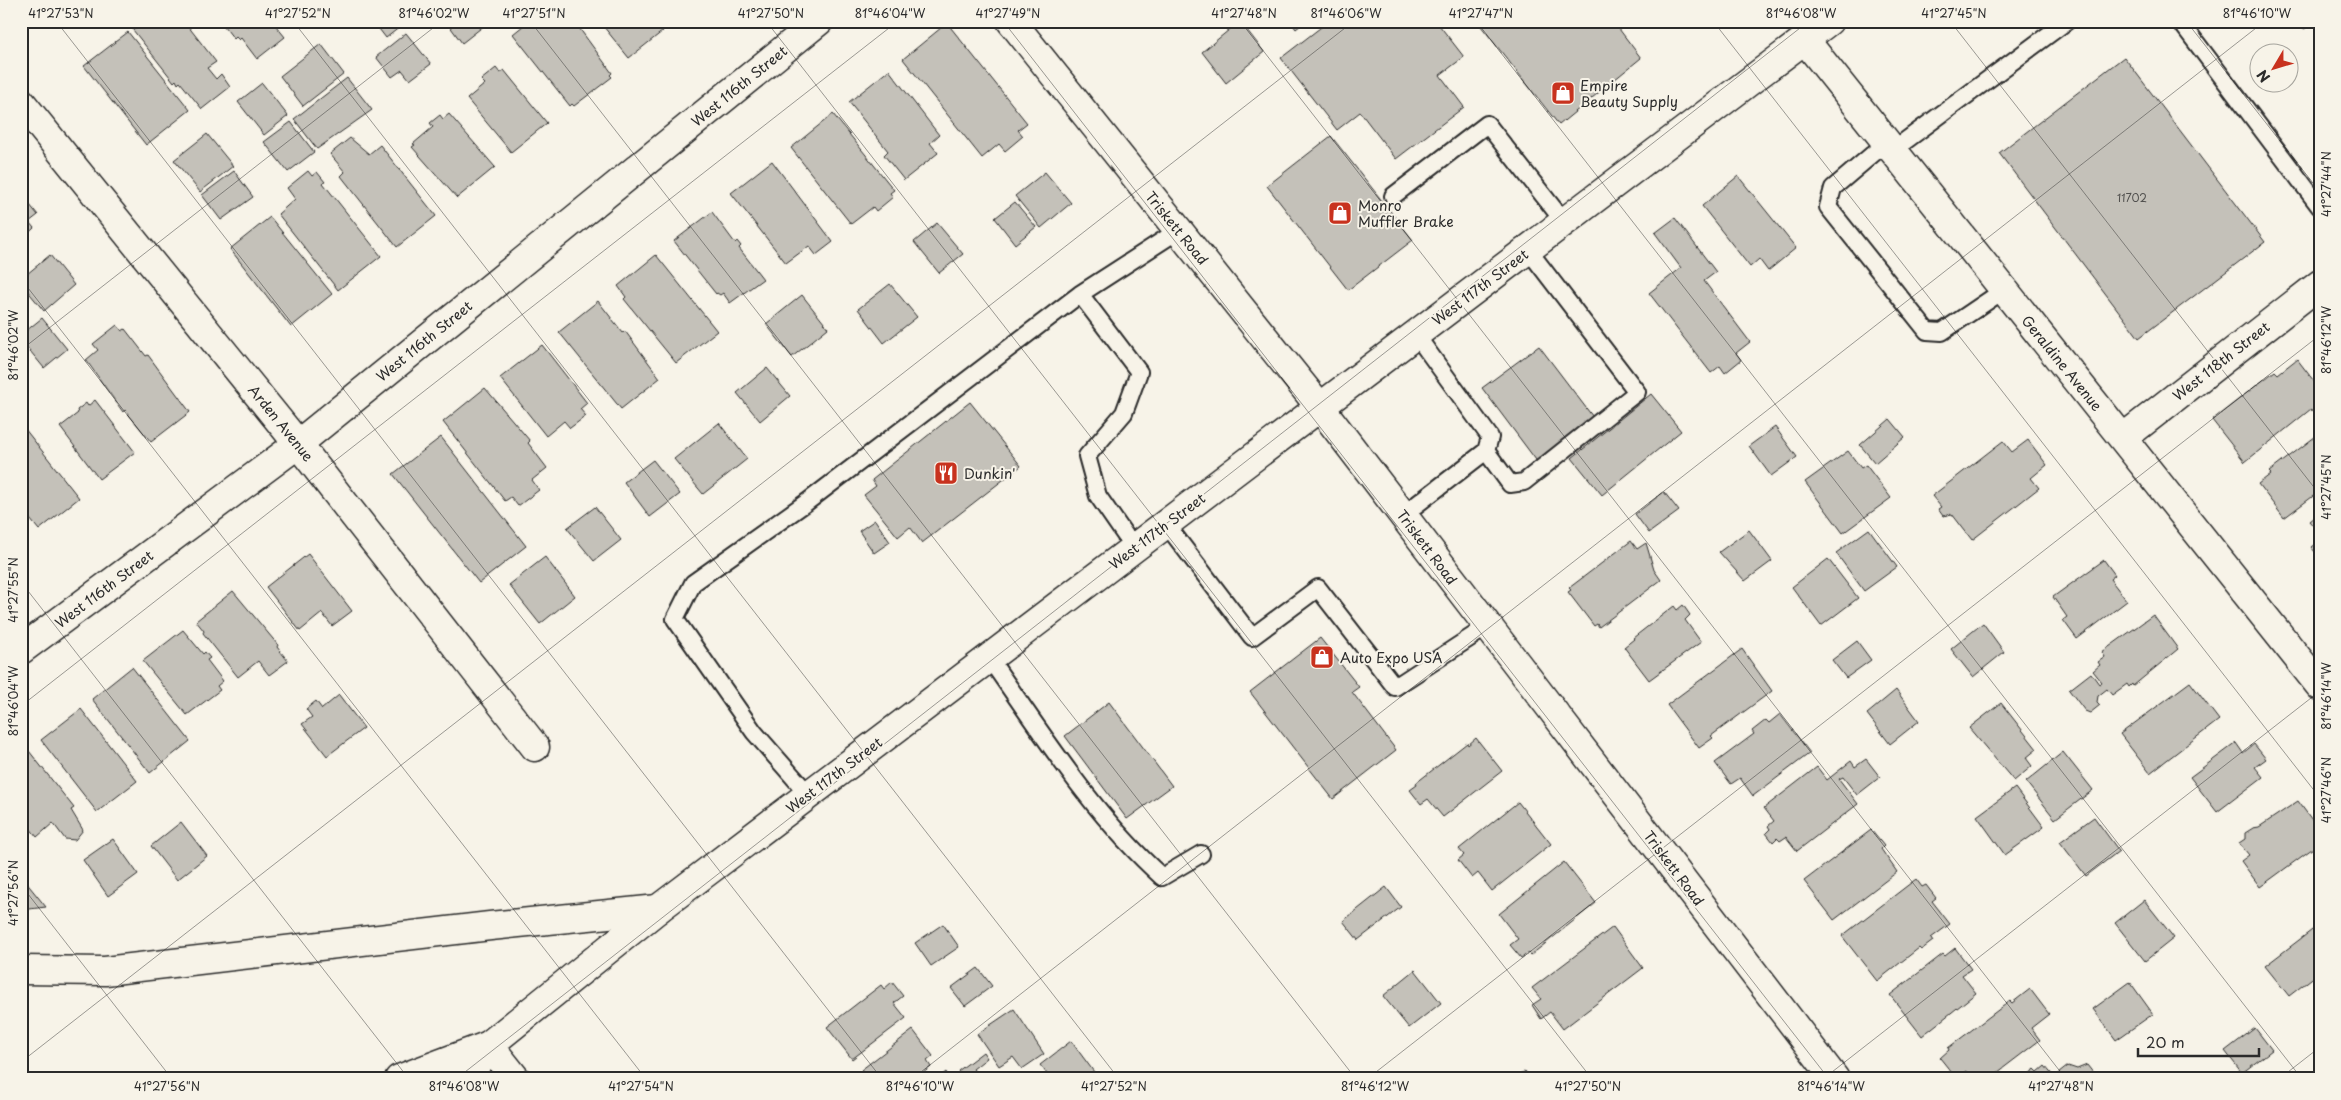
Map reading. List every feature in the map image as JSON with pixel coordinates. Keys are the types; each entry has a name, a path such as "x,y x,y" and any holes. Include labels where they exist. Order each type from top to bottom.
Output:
{"main road":[{"name":"West 116th Street","path":"21,650 298,444 819,21"},
{"name":"Triskett Road","path":"1011,21 1320,407 1835,1079"},
{"name":"West 117th Street","path":"466,1079 489,1045 658,909 1320,407 1529,251 1829,21"},
{"name":"Geraldine Avenue","path":"1805,40 2320,686"},
{"name":"Arden Avenue","path":"21,102 298,444 536,747"},
{"name":"West 118th Street","path":"2123,438 2320,284"},
{"path":"21,970 105,971 490,926 658,909"},
{"name":"West 117th Street","path":"399,1079 489,1045"},
{"path":"489,1045 516,1079"}],"lane":[{"path":"2004,290 1942,332 1927,331 1828,207 1833,188 2067,21"},
{"path":"2180,21 2320,208"},
{"path":"1393,196 1487,124 1565,223"},
{"path":"809,795 754,732 675,619 693,583 807,502 1080,294 1179,230"},
{"path":"1486,451 1510,484 1524,482 1637,392 1529,251"},
{"path":"1080,294 1139,372 1124,413 1087,456 1098,496 1134,548"},
{"path":"1403,514 1486,451 1490,437 1416,335"},
{"path":"1166,524 1252,637 1318,588 1395,687 1488,626"},
{"path":"988,658 1088,795 1146,864 1162,877 1201,854"}],"building":[{"path":"144,21 184,21 216,62 207,68 216,79 221,74 230,87 202,109 180,82 178,84 176,80 174,82 133,30"},
{"path":"220,21 272,21 285,37 257,59 241,38 239,40 236,37 234,39"},
{"path":"373,21 404,21 405,23 386,38"},
{"path":"446,21 490,21 462,43"},
{"path":"529,21 574,21 612,73 610,75 612,77 574,106 572,104 570,106 513,34"},
{"path":"599,21 655,21 663,31 629,58"},
{"path":"1240,21 1264,52 1226,83 1202,52"},
{"path":"1290,21 1306,21 1296,29"},
{"path":"1329,21 1436,21 1464,57 1440,75 1464,107 1396,159 1360,112 1337,130 1281,58"},
{"path":"1477,21 1613,21 1641,58 1559,125"},
{"path":"2291,21 2309,21 2305,29"},
{"path":"947,23 1027,123 1018,130 1023,136 1005,151 999,144 982,158 903,59"},
{"path":"128,32 190,110 146,145 84,66"},
{"path":"406,33 431,64 410,80 402,70 392,77 376,57"},
{"path":"321,44 344,74 303,106 280,76"},
{"path":"2124,57 2265,242 2139,338 1999,153"},
{"path":"496,68 500,73 504,70 547,123 511,152 467,99 485,84 481,80"},
{"path":"889,70 939,135 930,143 938,153 904,180 884,155 888,151 849,102"},
{"path":"347,78 372,110 317,149 294,119"},
{"path":"262,83 288,116 264,135 238,102"},
{"path":"449,114 495,167 457,198 412,147 433,127 430,123 440,115 443,119"},
{"path":"833,114 894,190 890,193 893,197 876,211 873,207 851,224 791,148"},
{"path":"291,122 314,152 288,172 264,142"},
{"path":"207,134 233,166 200,192 174,160"},
{"name":"Monro Muffler Brake","path":"1331,136 1413,240 1348,290 1267,186"},
{"path":"350,138 369,154 380,145 436,216 397,247 341,176 345,172 330,154"},
{"path":"772,161 833,242 816,255 809,246 786,263 731,193"},
{"path":"234,171 253,197 221,220 202,195"},
{"path":"308,171 312,176 317,172 325,182 323,183 381,256 338,290 278,214 295,199 287,188"},
{"path":"1045,172 1071,203 1041,228 1015,196"},
{"path":"1738,176 1796,248 1768,271 1759,259 1750,267 1702,206"},
{"path":"21,194 38,215 29,222 34,228 21,240"},
{"path":"1015,202 1036,227 1015,244 995,218"},
{"path":"712,212 735,243 737,241 741,246 739,248 763,279 730,303 723,293 720,295 716,294 674,241"},
{"path":"270,217 332,294 291,327 230,249"},
{"path":"1675,218 1716,272 1704,281 1750,342 1736,353 1741,360 1725,373 1720,366 1711,373 1649,293 1681,268 1655,233"},
{"path":"937,223 963,254 939,273 914,242"},
{"path":"50,255 74,285 44,311 21,283 21,279"},
{"path":"656,255 717,331 676,363 624,299 626,297 618,286"},
{"path":"890,284 917,317 884,343 858,309"},
{"path":"802,295 828,328 792,357 766,324"},
{"path":"598,301 623,333 625,331 660,378 621,409 559,332"},
{"path":"42,318 67,349 44,368 21,340 21,335"},
{"path":"117,325 122,331 125,329 146,356 148,355 190,412 151,442 125,410 123,412 86,360 98,350 93,344"},
{"path":"542,345 587,403 580,409 586,416 570,428 564,421 546,436 500,378"},
{"path":"1539,346 1596,421 1539,464 1482,388"},
{"path":"2297,359 2320,389 2320,404 2312,411 2311,409 2245,462 2212,420 2275,371 2278,374"},
{"path":"767,368 790,396 760,421 737,393"},
{"path":"485,388 530,441 528,443 547,468 532,480 539,490 518,506 511,497 505,501 443,422"},
{"path":"1651,394 1681,431 1602,495 1572,458"},
{"path":"95,400 135,452 99,479 60,427 78,413 77,410 86,403 88,406"},
{"name":"Dunkin'","path":"970,402 1021,466 922,543 910,527 898,537 864,495 876,486 872,480"},
{"path":"1890,419 1905,437 1875,463 1860,445"},
{"path":"719,423 747,459 703,494 674,459"},
{"path":"21,424 79,498 39,530 21,508"},
{"path":"1775,427 1797,457 1771,476 1749,446"},
{"path":"2320,433 2320,491 2284,518 2258,484 2271,474 2269,472"},
{"path":"441,437 526,546 479,583 393,474"},
{"path":"2028,440 2047,465 2031,478 2039,488 1972,540 1952,514 1943,516 1938,509 1941,507 1932,496 2003,441 2012,452"},
{"path":"1848,451 1861,468 1866,465 1891,498 1843,533 1805,482"},
{"path":"653,460 680,494 650,517 624,482"},
{"path":"1664,492 1679,511 1649,533 1635,514"},
{"path":"595,507 621,540 594,561 567,528"},
{"path":"2320,512 2320,534 2309,521"},
{"path":"875,520 890,542 874,553 859,531"},
{"path":"1869,529 1897,567 1864,591 1836,553"},
{"path":"1749,530 1772,561 1745,581 1719,552"},
{"path":"2320,540 2320,558 2311,547"},
{"path":"1631,541 1637,549 1646,543 1654,570 1661,580 1599,627 1597,624 1594,626 1568,592 1571,590 1569,588"},
{"path":"308,554 352,611 332,626 322,613 300,631 266,587"},
{"path":"545,557 575,596 540,624 509,585"},
{"path":"1828,559 1858,598 1821,626 1792,587"},
{"path":"2104,560 2115,575 2110,579 2127,601 2077,639 2063,620 2067,617 2053,597"},
{"path":"233,591 278,645 277,647 288,661 269,675 258,661 238,677 203,633 204,631 196,621"},
{"path":"1683,605 1690,615 1685,620 1701,642 1649,680 1624,647 1674,606 1677,610"},
{"path":"2153,615 2178,649 2133,686 2132,684 2129,687 2127,684 2112,695 2107,689 2098,696 2097,702 2100,705 2090,713 2085,711 2069,690 2091,673 2099,684 2102,682 2093,671 2100,665 2098,662 2105,657 2102,652"},
{"path":"1983,623 2004,652 1973,677 1951,649"},
{"path":"183,630 203,654 205,652 210,658 207,660 223,681 217,686 220,690 187,715 143,661"},
{"path":"1320,638 1359,687 1352,692 1396,750 1333,799 1250,692"},
{"path":"1857,641 1871,660 1846,678 1832,660"},
{"path":"1742,649 1772,691 1711,736 1713,738 1699,748 1667,705"},
{"path":"132,667 190,741 150,773 92,699"},
{"path":"2190,682 2219,720 2150,773 2120,734"},
{"path":"1896,690 1919,721 1890,744 1867,714"},
{"path":"339,695 364,728 327,756 302,724 312,717 306,709 316,701 322,709"},
{"path":"1109,702 1172,786 1127,819 1065,736"},
{"path":"2001,703 2037,749 2026,758 2032,766 2014,781 1969,728"},
{"path":"81,709 137,781 97,812 41,740"},
{"path":"1780,714 1810,753 1753,796 1740,778 1731,784 1715,763 1754,734 1752,731 1766,720 1769,723"},
{"path":"1476,738 1502,771 1443,817 1428,799 1421,804 1410,790 1417,785 1416,783"},
{"path":"2236,743 2243,753 2254,744 2266,759 2255,767 2263,777 2217,812 2190,777"},
{"path":"29,751 74,808 71,810 83,830 75,840 65,839 53,823 37,837 21,817 21,758"},
{"path":"2063,752 2093,790 2055,819 2026,782"},
{"path":"1866,759 1880,777 1857,795 1843,777 1839,779 1858,804 1797,851 1786,837 1780,841 1777,838 1773,842 1766,833 1770,829 1768,826 1774,821 1764,808 1817,767 1827,780 1851,761 1855,767"},
{"path":"2015,788 2044,827 2005,855 1977,816"},
{"path":"2298,801 2320,831 2320,843 2260,887 2241,861 2249,855 2239,843 2245,839 2245,833 2259,827"},
{"path":"1518,802 1551,844 1492,891 1478,873 1472,878 1458,860 1464,855 1459,849"},
{"path":"2094,817 2119,851 2086,876 2060,842"},
{"path":"181,822 207,856 177,880 151,846"},
{"path":"1871,830 1884,846 1881,849 1897,872 1834,920 1804,881"},
{"path":"113,839 138,874 108,896 83,860"},
{"path":"21,852 28,861 21,866"},
{"path":"1564,862 1596,903 1531,955 1529,953 1521,958 1510,945 1518,939 1499,914"},
{"path":"21,876 46,907 21,910"},
{"path":"1916,879 1922,887 1926,885 1936,898 1932,901 1950,924 1931,938 1933,941 1921,950 1919,948 1877,981 1842,936"},
{"path":"1386,887 1401,907 1358,940 1343,921"},
{"path":"2144,900 2174,938 2145,961 2115,923"},
{"path":"943,924 959,947 931,966 915,943"},
{"path":"2320,924 2320,972 2289,996 2265,966"},
{"path":"1613,927 1643,968 1563,1029 1550,1012 1541,1019 1532,1005 1541,999 1532,988"},
{"path":"1955,948 1971,969 1962,975 1976,993 1922,1036 1890,995 1943,954 1945,956"},
{"path":"978,968 992,986 965,1006 951,988"},
{"path":"1415,970 1441,1003 1409,1028 1383,996"},
{"path":"892,982 903,996 894,1003 906,1018 852,1059 827,1027 881,985 884,989"},
{"path":"2130,982 2153,1014 2116,1040 2093,1009"},
{"path":"2030,989 2049,1014 2031,1028 2040,1040 1989,1079 1971,1079 1966,1071 1956,1078 1940,1058 1949,1050 1948,1048 2010,1001 2012,1003"},
{"path":"1014,1009 1044,1054 1022,1069 1013,1057 999,1066 977,1034"},
{"path":"2255,1028 2272,1050 2242,1073 2225,1051"},
{"path":"913,1030 933,1056 927,1061 931,1067 915,1079 867,1079 861,1070"},
{"path":"1071,1041 1094,1072 1085,1079 1051,1079 1040,1065"},
{"path":"983,1052 987,1058 973,1069 981,1079 955,1079 960,1074 958,1071"},
{"path":"2087,1065 2098,1079 2023,1079 2035,1069 2038,1072 2045,1066 2054,1077 2068,1066 2077,1069"},
{"path":"1525,1071 1532,1079 1515,1079"},
{"path":"946,1072 950,1079 937,1079"}],"place":[{"name":"Empire Beauty Supply","path":"1563,93"},
{"name":"Monro Muffler Brake","path":"1340,213"},
{"name":"Dunkin'","path":"946,473"},
{"name":"Auto Expo USA","path":"1322,657"}]}
